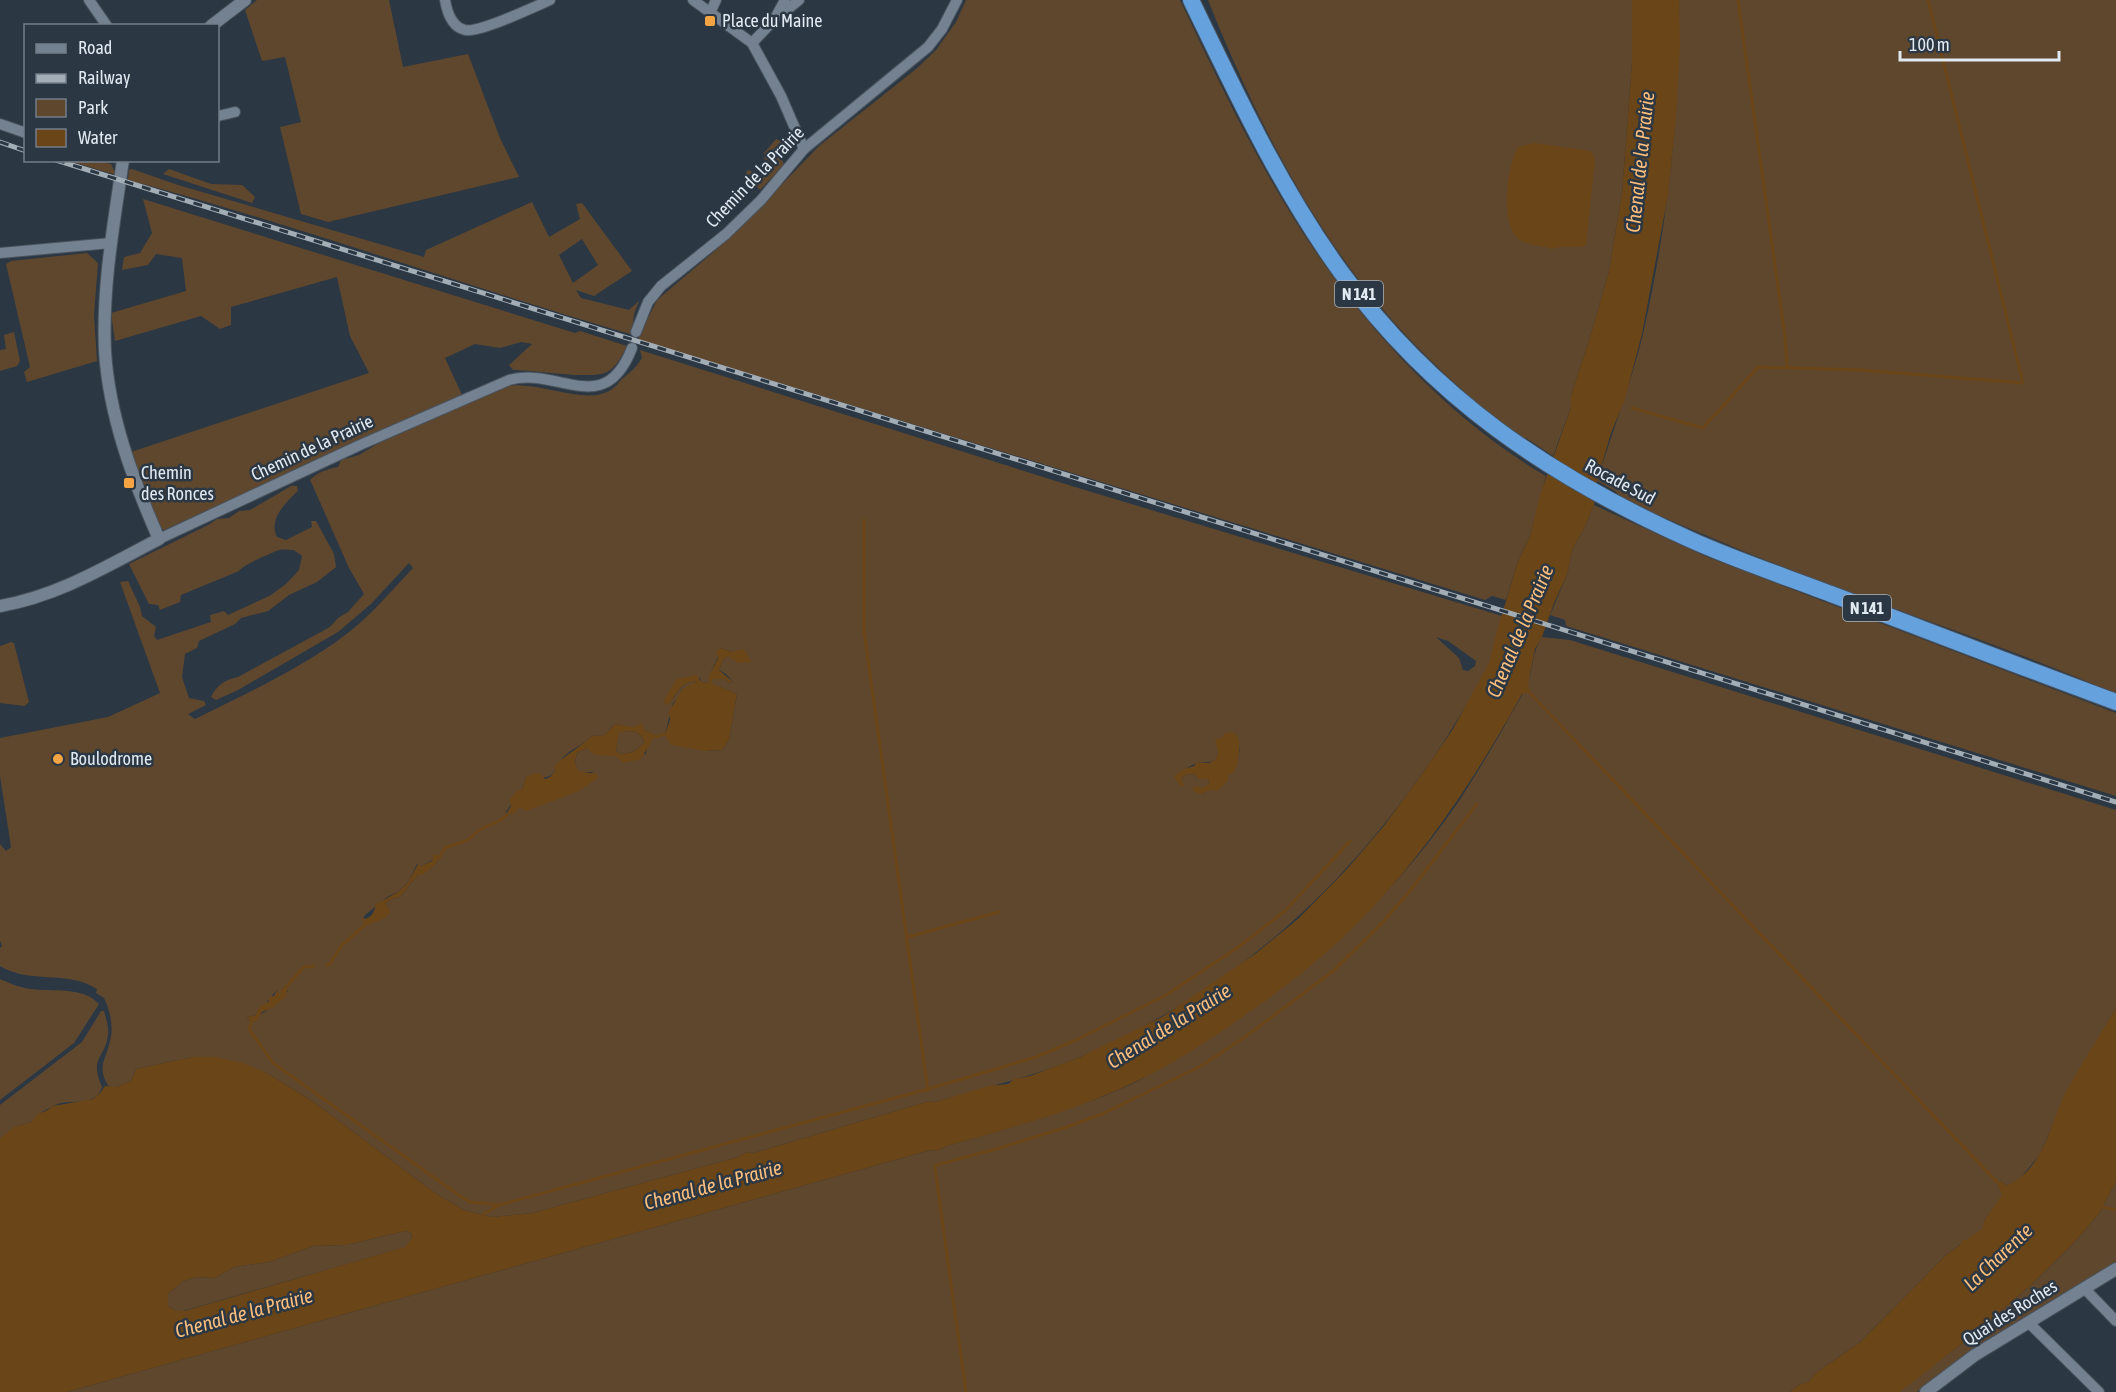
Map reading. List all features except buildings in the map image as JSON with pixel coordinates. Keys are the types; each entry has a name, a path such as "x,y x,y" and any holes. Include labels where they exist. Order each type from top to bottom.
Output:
{"highway":[{"name":"Rocade Sud","path":"1191,0 1245,110 1298,206 1342,273 1401,343 1435,379 1514,443 1565,476 1620,506 1692,540 2116,702"},
{"name":"Rocade Sud","path":"1200,0 1245,110"}],"street":[{"path":"89,0 106,24"},
{"path":"214,24 245,0"},
{"path":"445,0 452,21 467,30 482,27 550,0"},
{"path":"693,0 752,43 781,96 804,149"},
{"path":"710,13 716,0"},
{"path":"774,20 785,0"},
{"path":"752,43 774,20 799,0"},
{"name":"Chemin de la Prairie","path":"636,332 645,308 655,293 726,234 761,200 804,149 928,47 942,29 957,0"},
{"path":"219,116 234,112"},
{"path":"0,124 24,132"},
{"path":"121,162 106,298 105,351 113,410 141,500 159,539"},
{"path":"0,253 111,243"},
{"name":"Chemin de la Prairie","path":"0,606 50,593 75,582 159,539 360,445 509,380 526,377 581,387 602,384 616,376 622,369 632,348"},
{"name":"Quai des Roches","path":"1926,1392 1975,1355 2116,1269"},
{"path":"2084,1288 2116,1321"},
{"path":"2028,1322 2099,1392"}],"green space":[{"path":"257,0 389,0 403,67 468,54 500,138 519,177 328,222 301,214 280,127 301,122 285,57 262,61 245,10"},
{"path":"966,0 1180,0 1233,110 1268,175 1294,219 1354,304 1424,382 1463,417 1503,448 1546,476 1530,536 1517,564 1506,600 1492,596 1485,600 639,340 657,300 730,238 819,146 916,69 936,50 956,22"},
{"path":"1208,0 1632,0 1632,63 1622,193 1609,271 1571,395 1571,407 1553,456 1526,438 1523,440 1449,378 1403,332 1361,283 1322,227 1284,165 1251,100"},
{"path":"1679,0 2116,0 2116,694 2007,650 1747,553 1624,500 1615,491 1597,481 1638,353 1652,293 1666,210 1675,126"},
{"path":"776,139 783,142 779,151 784,165 760,190 745,174 748,170 756,173 765,164 764,153"},
{"path":"72,162 111,164 116,175"},
{"path":"132,169 178,185 424,257 426,250 532,202 549,237 580,219 576,204 582,203 632,271 594,296 576,290 581,298 629,310 639,301 634,314 632,332 630,334 567,315 254,216 128,180 129,170","holes":["582,239 598,265 573,283 559,255"]},
{"path":"169,169 211,184 242,185 255,197 252,203 163,174"},
{"path":"143,199 575,333 580,331 627,346 611,370 589,375 513,370 509,365 532,344 521,342 500,348 475,344 445,358 462,395 164,530 157,525 131,452 369,373 350,336 337,277 231,307 231,325 220,329 201,316 115,341 111,313 186,291 182,258 156,254 148,265 122,270 124,257 140,253 152,233"},
{"path":"87,253 98,263 94,315 97,361 27,382 24,372 30,367 6,264 11,261"},
{"path":"14,332 20,361 17,366 0,371 0,350 6,349 4,335"},
{"path":"640,350 1075,487 1502,616 1491,658 1448,736 1396,809 1320,896 1278,934 1233,970 1186,1002 1136,1030 1082,1056 1028,1076 935,1102 929,1101 754,1153 747,1152 738,1157 532,1213 492,1217 464,1210 435,1193 311,1100 265,1072 192,1057 136,1069 131,1081 116,1087 109,1087 103,1074 103,1064 111,1035 110,1013 104,998 96,993 97,989 73,980 24,975 0,966 2,946 0,941 0,844 6,851 11,847 0,776 0,738 108,717 160,693 120,582 128,581 142,616 156,627 154,636 157,640 211,622 210,615 224,611 228,615 271,595 286,584 299,570 302,556 294,550 279,550 264,556 239,571 181,595 180,602 160,610 158,605 149,604 129,564 217,519 229,518 239,511 250,510 291,486 297,486 298,491 277,517 275,530 277,537 286,540 312,527 311,521 316,521 334,554 336,567 317,582 289,595 268,611 241,618 235,624 199,641 197,648 185,654 182,677 189,698 204,701 206,705 188,714 195,719 308,660 354,629 413,568 409,563 371,604 338,632 238,690 216,700 211,697 216,689 226,681 238,677 330,627 364,594 349,568 310,480 313,477 323,471 338,467 341,460 359,455 377,444 507,386 520,385 574,394 599,395 615,387 642,358","holes":["1436,637 1448,641 1476,661 1475,666 1468,671 1463,670 1459,658","721,648 732,652 747,653 750,662 728,656 723,660 719,670 733,682 712,679 710,683 737,694 729,740 722,750 705,751 665,734 673,703 697,680 683,686 669,705 677,679 700,678 701,682 709,683 710,674","615,724 644,730 658,736 649,743 646,754 616,756 587,748 577,753 575,762 578,772 593,772 577,792 519,806 505,813 522,789 526,777 538,778 550,775 568,753 592,736 604,735","1235,732 1239,743 1237,761 1233,770 1220,784 1202,794 1202,789 1209,784 1208,778 1198,779 1195,775 1188,774 1182,780 1175,776 1195,764 1216,759 1218,752","440,856 436,864 418,875 400,897 386,903 388,908 364,926 364,916 387,897 398,892 409,881 417,864 421,866","277,990 279,994 288,991 277,1003 250,1022 247,1017 256,1015"]},
{"path":"1594,505 1707,557 2116,713 2116,796 1566,626 1565,620 1550,615 1567,575 1573,548"},
{"path":"1542,637 1570,640 2116,810 2116,1008 2067,1091 2040,1154 2019,1180 2007,1185 2000,1181 1997,1185 2003,1195 1985,1219 1983,1229 1948,1253 1859,1343 1817,1372 1808,1382 1798,1385 1790,1392 67,1392 931,1150 937,1151 1064,1111 1138,1081 1224,1029 1263,1002 1336,942 1403,874 1461,798 1492,747 1525,688"},
{"path":"14,643 29,702 25,706 0,703 0,646"},
{"path":"619,732 636,732 643,738 644,743 633,752 621,754 616,751"},
{"path":"0,979 27,988 85,994 99,1004 74,1043 0,1100"},
{"path":"101,1011 104,1011 108,1032 97,1064 102,1087 99,1093 90,1100 56,1105 0,1138 0,1105 82,1042"},
{"path":"2116,1182 2116,1262 1972,1351 1917,1392 1899,1392 1964,1342 2031,1285 2072,1245 2098,1215"},
{"path":"406,1231 411,1233 412,1238 406,1247 183,1311 176,1311 168,1306 168,1294 183,1281 197,1277 215,1278 234,1267 269,1262 314,1246 346,1245"}],"water":[{"name":"Chenal de la Prairie","path":"1632,0 1679,0 1680,47 1668,195 1642,334 1625,399 1611,433 1597,481 1594,505 1573,548 1567,575 1535,649 1528,684 1530,692 1522,694 1459,798 1411,863 1357,923 1328,951 1284,987 1212,1038 1173,1062 1087,1103 1041,1119 947,1146 937,1151 931,1150 67,1392 0,1392 0,1138 14,1127 31,1122 39,1113 53,1106 93,1099 105,1086 116,1087 131,1081 136,1069 192,1057 215,1057 243,1063 265,1072 311,1100 435,1193 464,1210 492,1217 532,1213 738,1157 747,1152 754,1153 929,1101 935,1102 988,1086 1008,1084 1014,1079 1030,1076 1080,1057 1162,1017 1255,954 1298,919 1347,869 1383,827 1453,729 1489,663 1517,564 1530,536 1540,495 1571,407 1571,395 1609,271 1622,193 1632,63","holes":["406,1231 411,1233 412,1238 405,1247 184,1311 176,1311 168,1306 168,1294 183,1281 197,1277 215,1278 234,1267 269,1262 314,1246 346,1245"]},
{"path":"1534,143 1591,151 1595,159 1586,246 1552,249 1524,242 1513,233 1507,210 1511,167 1518,147"},
{"path":"721,648 732,652 742,649 747,653 751,662 738,663 728,656 723,660 719,670 733,682 713,679 711,683 737,694 729,740 722,750 705,751 671,745 665,734 670,720 669,711 683,689 697,681 683,686 669,705 664,703 665,698 677,679 697,675 701,682 709,683 709,676 718,658 716,651"},
{"path":"643,723 644,730 659,736 653,739 641,759 623,763 616,756 594,755 587,748 577,753 575,762 578,771 597,774 598,778 577,792 526,811 519,807 515,813 505,816 511,806 510,799 522,789 526,777 535,773 541,774 545,779 550,777 555,771 554,766 592,736 604,735 615,724 633,727","holes":["636,732 643,738 644,743 633,752 621,754 616,751 619,733"]},
{"path":"1235,732 1239,740 1239,754 1237,766 1228,776 1228,781 1217,791 1211,790 1202,794 1192,789 1198,786 1202,788 1209,784 1208,779 1198,779 1195,775 1188,774 1182,780 1184,786 1180,786 1174,776 1194,766 1197,762 1209,763 1216,759 1218,752 1215,740 1221,738 1225,733"},
{"path":"434,854 440,856 436,864 422,875 418,875 400,897 386,903 390,913 383,919 364,926 363,919 372,914 376,904 398,892 409,881 418,864 421,866 432,861"},
{"path":"287,988 287,995 274,1007 262,1012 257,1021 250,1022 247,1017 256,1015 259,1007 269,1001 269,997 274,996 277,990 279,994"},
{"name":"La Charente","path":"2116,1008 2116,1182 2098,1215 2072,1245 2031,1285 1900,1392 1790,1392 1798,1385 1808,1382 1817,1372 1859,1343 1948,1253 1960,1245 1963,1240 1982,1229 1985,1219 2002,1195 1997,1185 2000,1181 2007,1185 2020,1178 2038,1156 2068,1088"}],"waterway":[{"path":"1738,0 1785,337 1787,367"},
{"path":"1632,408 1703,428 1758,367 1861,370 2023,383 1928,0"},
{"path":"864,520 864,631 928,1091"},
{"path":"1527,690 1999,1184"},
{"path":"656,737 665,734"},
{"path":"966,1392 936,1165 996,1149 1102,1114 1201,1066 1245,1037 1333,971 1382,923 1477,804"},
{"path":"439,858 445,848 468,840 479,830 507,815"},
{"path":"482,1217 499,1205 928,1089 1036,1057 1074,1041 1166,995 1237,948 1285,911 1350,841"},
{"path":"907,937 999,912"},
{"path":"327,965 342,945 365,925"},
{"path":"277,997 304,967 314,966"},
{"path":"252,1019 249,1029 273,1063 460,1196 470,1202 499,1205"},
{"path":"2102,1207 2116,1210"}],"railway":[{"path":"0,142 24,150"},
{"path":"62,162 2116,802"}],"place":[{"name":"Place du Maine","path":"710,21"},
{"name":"Chemin des Ronces","path":"129,483"},
{"name":"Boulodrome","path":"58,759"}]}
